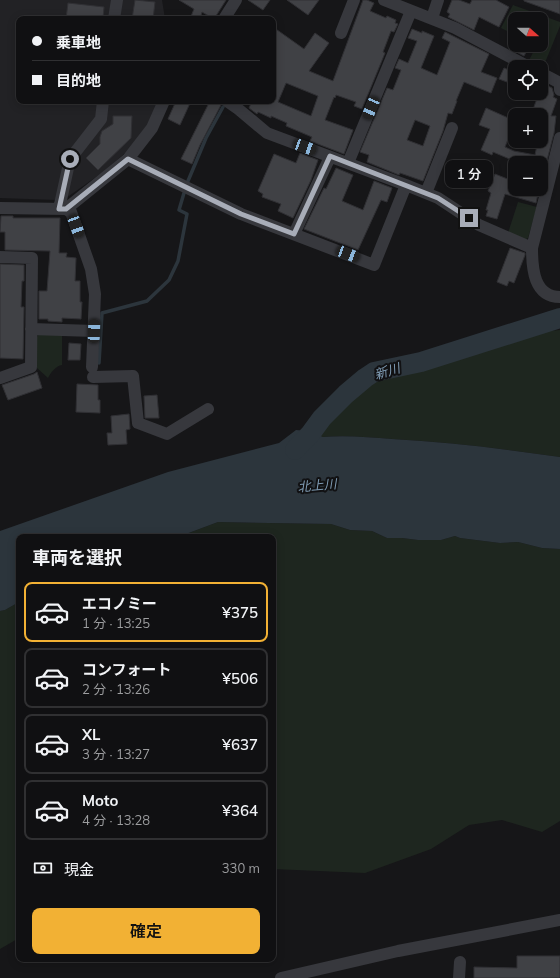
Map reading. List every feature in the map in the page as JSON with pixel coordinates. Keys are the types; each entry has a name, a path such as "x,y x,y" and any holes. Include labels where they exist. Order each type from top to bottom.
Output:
{"street":[{"path":"114,16 117,0"},
{"path":"226,16 236,0"},
{"path":"341,32 354,0"},
{"path":"384,0 455,28 516,60"},
{"path":"432,18 438,0"},
{"path":"348,163 411,11"},
{"path":"548,77 560,83 560,90"},
{"path":"62,209 70,159 101,119 104,104"},
{"path":"62,209 128,159 152,128 163,104"},
{"path":"231,104 267,133 438,198 479,225 532,248"},
{"path":"426,193 452,128"},
{"path":"560,138 532,248 532,265 539,288 552,297 560,297"},
{"path":"294,234 330,156"},
{"path":"128,159 241,214 374,265 406,185"},
{"path":"0,208 62,209 71,212 91,269 95,294 93,372 133,376 138,423 167,434 208,409"},
{"path":"0,257 32,258 31,367 0,378"},
{"path":"31,329 94,331"},
{"path":"281,978 398,951 526,925 560,920"},
{"path":"459,978 460,962"}],"shaded area":[{"path":"0,0 162,0 165,16 16,16 16,104 158,104 143,135 132,147 103,172 66,198 57,200 0,198"},
{"path":"513,5 532,12 509,12"},
{"path":"508,15 508,32 501,28"},
{"path":"548,18 560,22 560,26 546,60 529,60 533,52 548,52"},
{"path":"518,202 537,207 528,238 525,240 508,233"},
{"path":"560,330 560,457 434,442 357,436 322,437 319,432 346,406 376,381 485,351 549,331"},
{"path":"39,334 62,334 62,365 54,370 48,378 37,368 36,338"},
{"path":"218,522 331,524 350,530 372,531 387,538 441,540 455,536 460,538 500,543 518,542 542,548 560,549 560,821 542,832 502,820 469,825 431,849 365,873 276,869 276,534 186,534"},
{"path":"16,604 16,940 0,949 0,611"}],"water":[{"name":"北上川","path":"296,430 319,432 322,437 357,436 434,442 560,457 560,549 542,548 518,542 500,543 460,538 455,536 441,540 387,538 372,531 350,530 331,524 218,522 186,534 16,534 16,604 0,611 0,531 168,472 279,443"}],"building":[{"path":"135,0 155,2 153,16 132,16"},
{"path":"179,0 226,0 216,16 209,16 202,12 201,16 191,16 194,9"},
{"path":"248,0 270,0 263,10"},
{"path":"287,0 319,0 308,15"},
{"path":"363,0 374,3 370,11 386,18 387,16 396,20 395,23 398,24 394,32 391,31 383,52 385,53 362,109 354,106 356,102 336,95 325,120 353,130 344,154 310,141 312,137 286,126 287,123 258,112 257,114 249,108 251,104 276,104 276,29 304,49 315,33 329,43 309,71 333,81","holes":["286,83 318,96 311,116 278,102"]},
{"path":"452,0 459,0 470,4 472,0 496,0 509,7 499,27 479,17 474,30 448,17 450,14 447,12"},
{"path":"560,0 560,14 524,1"},
{"path":"68,3 104,7 103,16 66,16"},
{"path":"412,29 434,36 421,68 437,75 450,42 442,38 445,32 489,54 481,72 497,78 491,93 464,82 452,114 448,113 443,131 423,181 400,173 399,175 367,162 369,155 360,152 387,88 393,90 401,70 395,68 399,59 408,63 417,41 408,38","holes":["415,120 430,126 423,146 407,140"]},
{"path":"517,52 526,52 524,56"},
{"path":"504,68 508,70 507,82 499,79"},
{"path":"548,86 552,88 554,95 553,97 557,99 551,116 556,116 554,133 548,156 508,156 508,158 493,152 492,155 481,150 490,129 479,125 486,108 508,118 508,139 505,147 514,151 535,155 536,148 548,148 548,108 534,108 536,100 548,100"},
{"path":"175,104 190,104 180,125 168,119"},
{"path":"208,104 221,105 200,145 192,164 181,159"},
{"path":"113,116 132,116 131,138 98,170 86,158 100,144 102,131 113,124"},
{"path":"300,153 318,160 311,180 293,218 278,211 281,204 262,197 263,194 258,191 274,154 296,163"},
{"path":"336,168 353,175 342,201 363,210 374,181 392,188 387,202 381,200 358,250 304,229 324,188 326,189"},
{"path":"495,174 508,179 508,195 505,194 497,219 486,216 488,210 486,210 491,193 488,191"},
{"path":"512,196 538,196 536,203"},
{"path":"1,216 13,216 13,218 60,218 59,253 67,253 66,257 76,258 75,281 80,281 80,302 82,302 81,319 62,318 62,322 39,319 39,291 47,291 50,251 5,250 5,232 0,232"},
{"path":"510,248 525,253 525,255 514,283 509,281 507,286 497,282"},
{"path":"0,264 24,265 21,307 24,307 23,359 0,358"},
{"path":"69,343 81,344 80,360 68,360"},
{"path":"37,372 42,388 8,400 2,385"},
{"path":"77,384 98,385 100,413 76,412"},
{"path":"157,395 159,418 145,418 144,396"},
{"path":"129,414 130,429 126,430 127,444 108,445 107,433 112,433 111,416"},
{"path":"517,956 560,956 560,978 474,978 474,967 517,968"}],"waterway":[{"path":"188,181 206,138 223,107"},
{"path":"99,363 102,313 147,301 169,280 178,261 187,214 179,210 184,193"},
{"name":"新川","path":"295,450 311,433 322,418 346,394 374,372 421,362 560,318"}],"route":[{"path":"70,159 59,209 66,209 128,159 241,214 294,234 330,156 438,198 469,218"}]}
